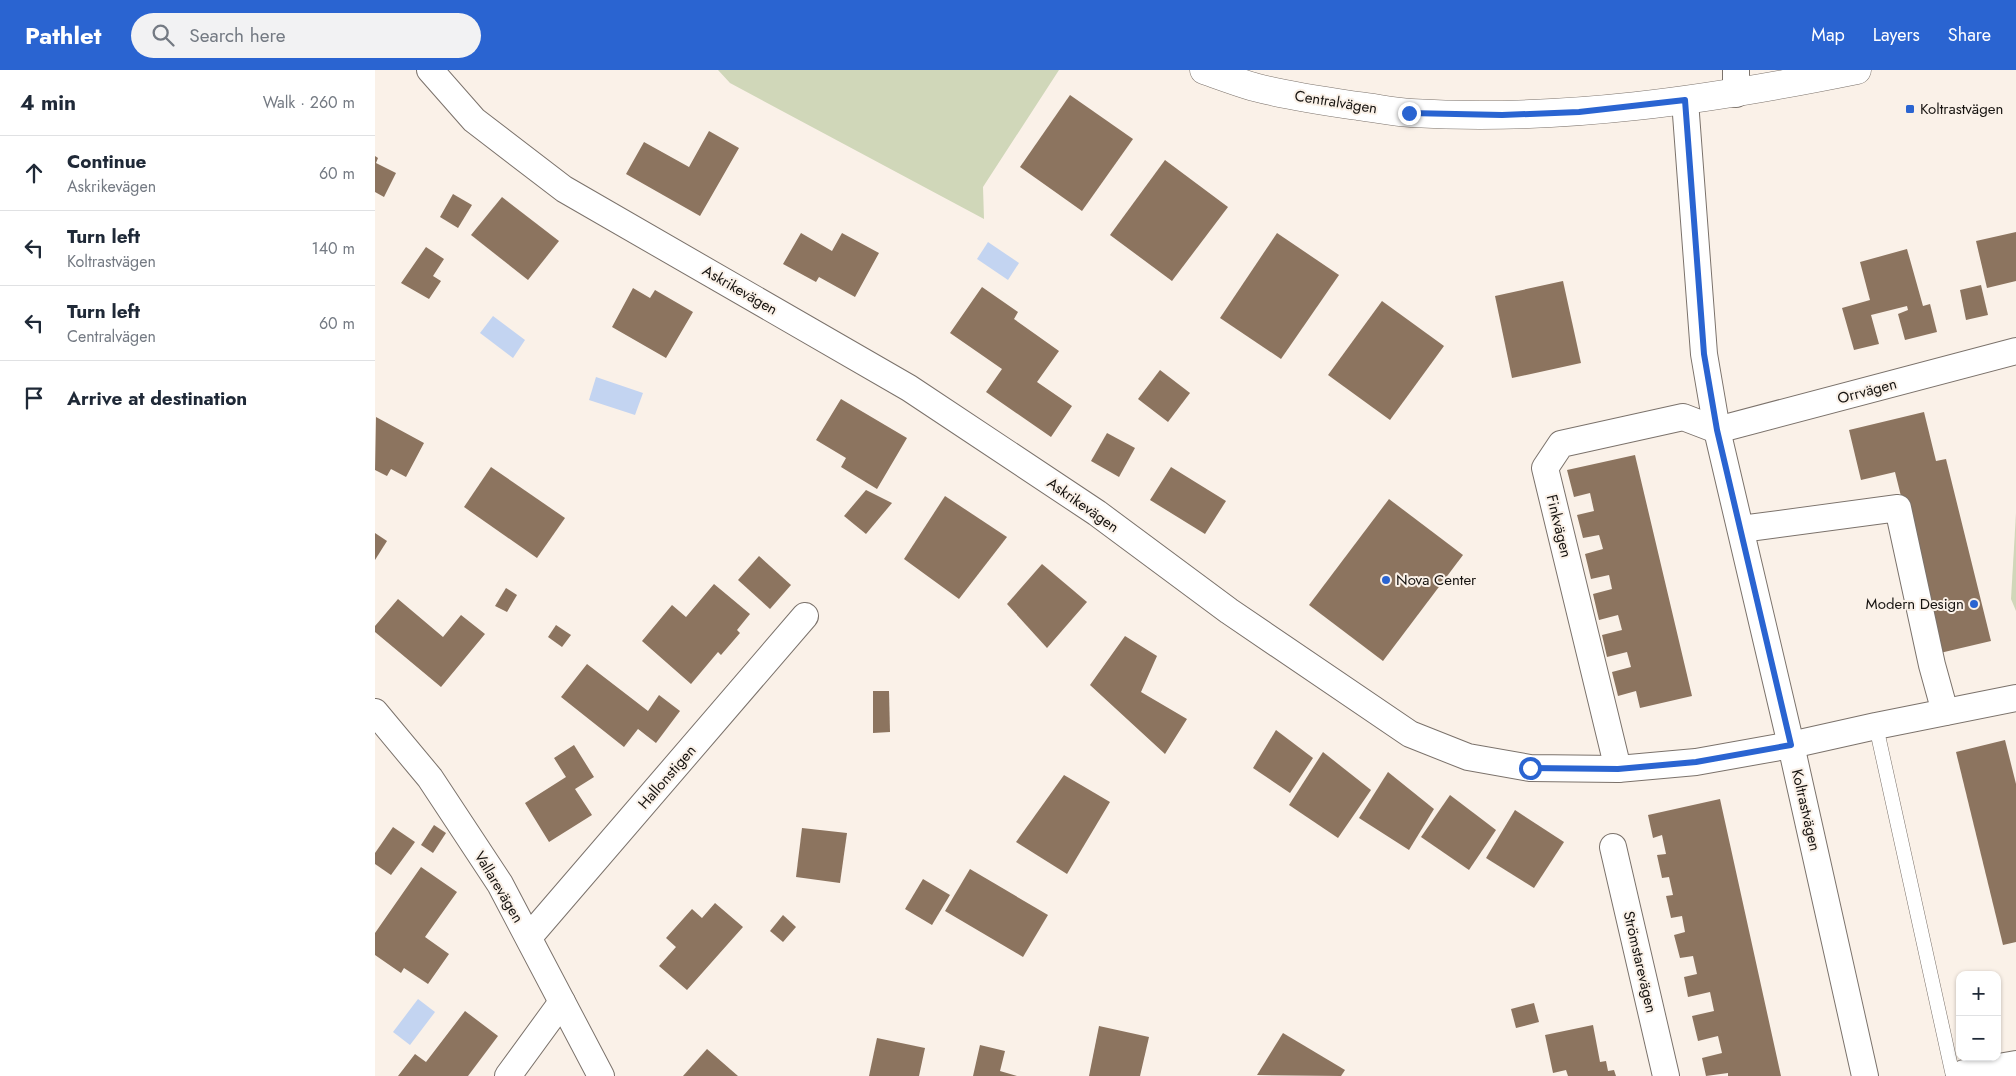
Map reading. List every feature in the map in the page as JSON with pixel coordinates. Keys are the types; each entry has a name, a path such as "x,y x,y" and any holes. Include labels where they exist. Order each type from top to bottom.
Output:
{"street":[{"name":"Askrikevägen","path":"430,70 474,120 564,189 909,388 1097,513 1229,611 1410,734 1468,757 1530,768 1618,769 1696,762 1791,745"},
{"name":"Centralvägen","path":"1204,70 1255,87 1317,100 1409,113 1502,115 1579,112 1685,100 1736,82 1857,70"},
{"name":"Koltrastvägen","path":"1685,100 1704,354 1717,430 1791,745 1865,1076"},
{"name":"Orrvägen","path":"1717,430 2016,351"},
{"name":"Finkvägen","path":"1618,769 1545,468 1561,444 1683,417 1717,430"},
{"path":"1741,529 1898,508 1932,665 1945,712"},
{"name":"Hallonstigen","path":"529,937 805,616"},
{"path":"1791,745 2016,698"},
{"name":"Vallarevägen","path":"375,712 431,778 500,884 601,1076"},
{"name":"Strömstarevägen","path":"1613,847 1666,1076"},
{"path":"508,1076 562,1002"},
{"path":"1959,1076 1964,1073 2016,1064"}],"lane":[{"path":"1876,726 1953,1076"}],"green space":[{"path":"718,70 1059,70 983,187 984,219 730,83"},
{"path":"2016,513 2016,611 2011,599"}],"water":[{"path":"988,242 1019,263 1008,280 977,259"},
{"path":"493,316 525,340 513,358 480,333"},
{"path":"596,377 643,393 635,415 589,400"},
{"path":"418,999 435,1012 410,1045 393,1032"}],"building":[{"path":"1070,95 1133,139 1082,211 1020,167"},
{"path":"709,131 739,148 700,216 626,174 644,142 689,167"},
{"path":"375,156 378,158 376,163 396,173 384,197 375,192"},
{"path":"1165,160 1228,207 1172,281 1110,235"},
{"path":"453,194 472,205 458,228 440,217"},
{"path":"502,197 559,241 528,280 471,235"},
{"path":"2016,232 2016,281 1987,288 1976,241"},
{"path":"801,233 832,251 842,233 879,253 855,297 819,277 816,282 783,264"},
{"path":"1277,233 1339,275 1281,359 1220,318"},
{"path":"426,247 444,259 433,276 441,281 429,299 401,283"},
{"path":"1907,249 1923,306 1930,304 1937,332 1905,340 1898,314 1908,310 1907,306 1871,315 1879,344 1854,350 1842,308 1870,300 1860,262"},
{"path":"1563,281 1581,363 1512,378 1495,296"},
{"path":"1981,285 1988,315 1966,320 1960,290"},
{"path":"982,287 1018,312 1014,319 1059,351 1037,382 1072,406 1051,437 986,392 1002,369 950,333"},
{"path":"633,288 650,298 655,290 693,312 666,358 612,327"},
{"path":"1382,301 1444,346 1390,420 1328,375"},
{"path":"1160,370 1190,393 1168,422 1138,399"},
{"path":"841,399 907,438 877,489 841,467 846,458 816,440"},
{"path":"1924,412 1936,461 1946,459 1991,641 1940,653 1895,472 1861,480 1849,430"},
{"path":"376,417 424,443 406,477 391,469 387,476 375,470"},
{"path":"1107,433 1135,448 1119,477 1091,461"},
{"path":"1635,455 1692,696 1640,708 1636,691 1618,696 1612,672 1631,667 1627,652 1607,657 1602,635 1622,630 1618,615 1599,620 1593,594 1612,589 1609,575 1591,579 1585,554 1603,549 1599,535 1583,538 1577,515 1594,511 1590,493 1574,497 1567,470"},
{"path":"491,467 565,518 537,558 464,507"},
{"path":"1171,467 1226,501 1205,534 1150,500"},
{"path":"866,490 892,503 866,534 844,516"},
{"path":"945,496 1007,537 959,599 904,559"},
{"name":"Nova Center","path":"1389,499 1463,555 1383,661 1309,605"},
{"path":"375,533 387,541 375,560"},
{"path":"759,556 791,585 770,609 738,580"},
{"path":"1042,564 1087,602 1047,648 1007,604"},
{"path":"714,584 750,614 737,630 740,633 721,655 718,652 691,684 642,641 672,605 686,617"},
{"path":"506,588 517,595 507,612 495,606"},
{"path":"398,599 443,637 461,615 485,634 441,687 375,632 375,626"},
{"path":"556,625 571,635 562,647 548,637"},
{"path":"1125,636 1157,656 1141,692 1187,719 1165,754 1090,685"},
{"path":"587,664 648,711 659,695 680,711 656,743 638,729 624,747 561,697"},
{"path":"873,691 889,691 890,732 873,733"},
{"path":"1276,730 1313,758 1290,793 1253,768"},
{"path":"2005,740 2016,784 2016,942 2003,945 1956,752"},
{"path":"574,745 594,777 575,789 592,815 549,842 525,803 566,777 554,758"},
{"path":"1323,752 1371,790 1338,838 1289,805"},
{"path":"1388,772 1434,809 1409,850 1359,818"},
{"path":"1064,775 1110,802 1067,874 1016,842"},
{"path":"1450,795 1496,830 1469,870 1421,837"},
{"path":"1720,799 1781,1076 1728,1076 1728,1073 1706,1076 1702,1058 1722,1053 1718,1036 1698,1041 1692,1016 1714,1011 1710,992 1688,997 1684,977 1697,974 1693,956 1680,958 1674,935 1685,932 1682,916 1671,918 1666,896 1673,895 1669,877 1662,878 1657,855 1666,854 1662,835 1653,838 1648,815"},
{"path":"1515,810 1564,842 1534,888 1486,858"},
{"path":"434,825 446,833 433,853 421,845"},
{"path":"393,827 415,842 391,875 375,864 375,853"},
{"path":"802,828 847,833 840,883 796,877"},
{"path":"421,867 457,892 425,937 449,954 428,984 404,968 401,973 375,955 375,933"},
{"path":"970,869 1048,915 1023,957 945,911"},
{"path":"923,879 950,895 932,925 905,909"},
{"path":"715,903 743,927 687,990 659,966 676,947 666,938 692,909 702,918"},
{"path":"783,915 796,927 783,942 770,931"},
{"path":"1534,1003 1539,1022 1516,1028 1511,1009"},
{"path":"465,1011 498,1036 468,1076 398,1076 415,1054 426,1062"},
{"path":"1593,1025 1600,1062 1606,1061 1608,1071 1614,1070 1616,1076 1568,1076 1566,1070 1553,1073 1545,1035"},
{"path":"1099,1026 1149,1037 1140,1076 1089,1076"},
{"path":"1283,1033 1345,1070 1341,1076 1257,1075"},
{"path":"877,1038 925,1048 919,1076 869,1076"},
{"path":"980,1045 1005,1051 1000,1071 1017,1076 973,1076"},
{"path":"707,1049 738,1076 683,1076"}],"place":[{"name":"Koltrastvägen","path":"1910,109"},
{"name":"Nova Center","path":"1386,580"},
{"name":"Modern Design","path":"1974,604"}],"route":[{"path":"1409,113 1502,115 1579,112 1685,100 1704,354 1717,430 1791,745 1696,762 1618,769 1530,768"}]}
